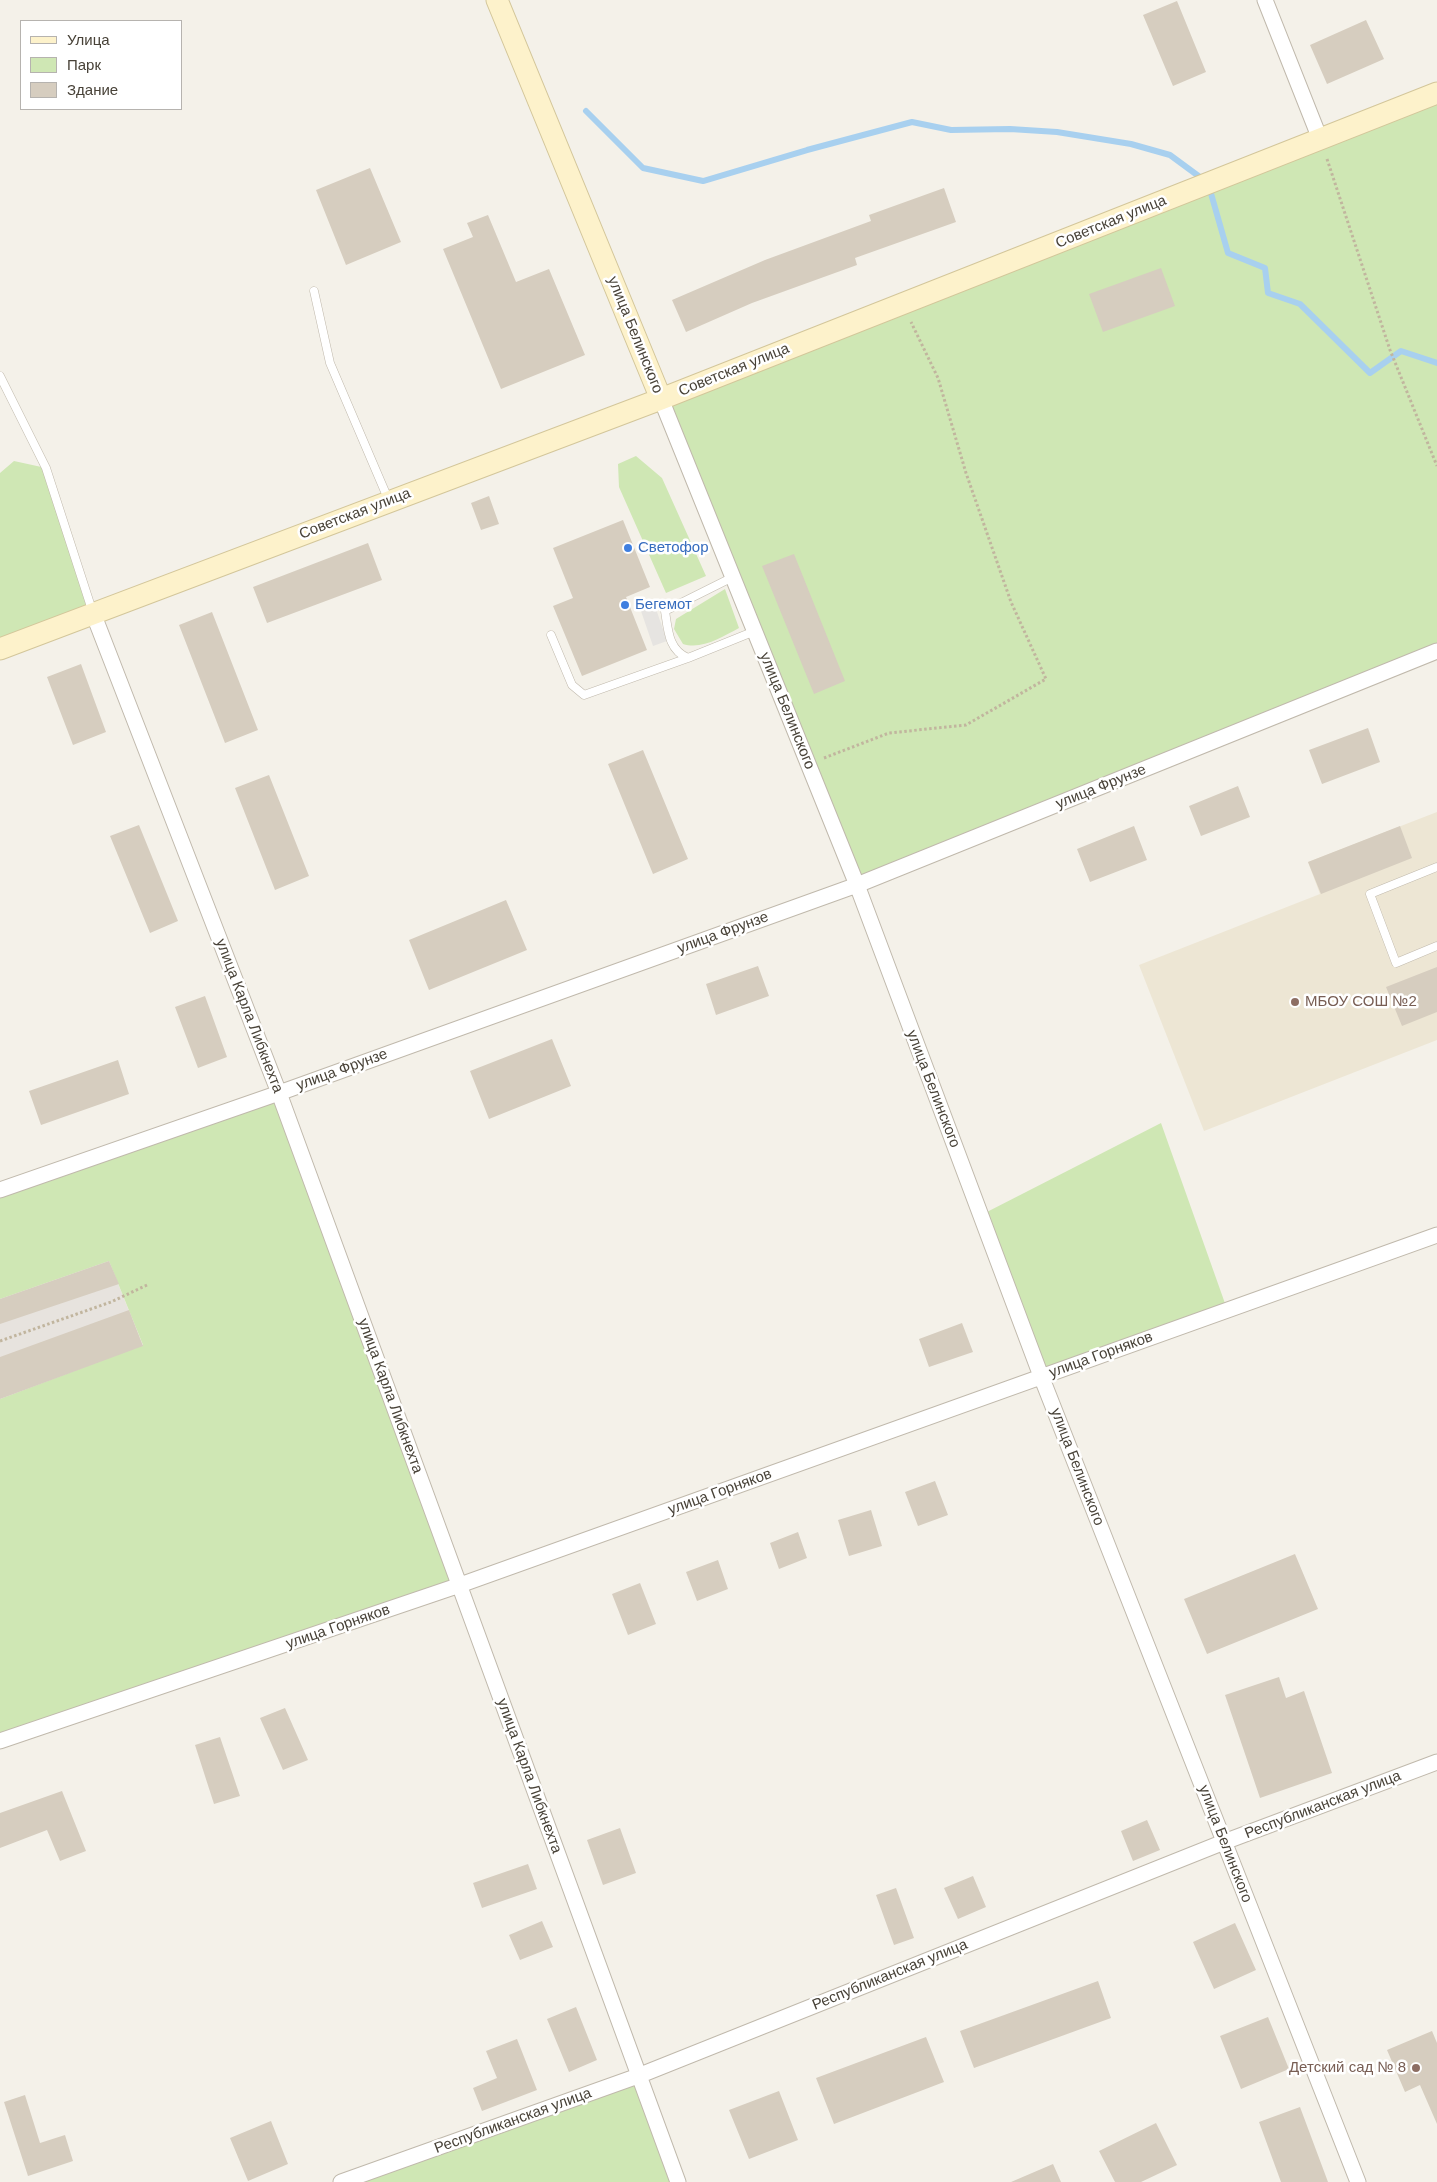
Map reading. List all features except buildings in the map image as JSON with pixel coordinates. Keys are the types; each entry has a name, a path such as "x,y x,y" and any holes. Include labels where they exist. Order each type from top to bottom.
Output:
{"street":[{"name":"улица Белинского","path":"497,0 661,399 857,885 1041,1376 1358,2182"},
{"path":"1265,0 1320,139"},
{"name":"Советская улица","path":"0,650 93,613 661,399 1437,93"},
{"name":"улица Карла Либкнехта","path":"93,613 279,1093 678,2182"},
{"name":"улица Фрунзе","path":"0,1190 279,1093 857,885 1437,651"},
{"name":"улица Горняков","path":"0,1741 460,1586 1437,1235"},
{"name":"Республиканская улица","path":"341,2182 638,2076 1224,1842 1437,1762"}],"lane":[{"path":"314,291 330,363 388,501"},
{"path":"0,376 46,468 93,613"},
{"path":"688,658 678,654 670,640 665,611 733,577"},
{"path":"551,635 572,685 584,695 688,658 755,631"},
{"path":"1437,867 1370,894 1396,963 1437,946"}],"path":[{"path":"1320,139 1390,350 1437,466"},
{"path":"808,764 889,733 966,725 1046,679 1011,602 966,473 938,378 902,304"},
{"path":"0,1341 111,1302 147,1285"}],"shaded area":[{"path":"655,606 667,641 653,646 641,611"},
{"name":"МБОУ СОШ №2","path":"1437,812 1437,1040 1204,1131 1139,965 1320,894 1308,862"},
{"path":"109,1261 143,1346 0,1399 0,1299"}],"green space":[{"path":"1437,93 1437,651 857,885 661,399"},
{"path":"636,456 662,478 706,576 666,593 619,487 618,464"},
{"path":"14,461 46,468 93,613 0,649 0,473"},
{"path":"725,589 739,628 705,644 683,644 674,629 676,619"},
{"path":"279,1093 460,1585 0,1741 0,1399 143,1345 109,1261 0,1299 0,1190"},
{"path":"1161,1123 1227,1309 1041,1376 981,1215"},
{"path":"638,2076 678,2182 341,2182"}],"waterway":[{"path":"586,111 643,168 703,181 807,150 912,122 951,130 1010,129 1057,132 1131,144 1170,155 1208,183 1228,253 1265,268 1268,293 1300,304 1370,373 1401,351 1437,363"}],"place":[{"name":"Светофор","path":"628,548"},
{"name":"Бегемот","path":"625,605"},
{"name":"МБОУ СОШ №2","path":"1295,1002"},
{"name":"Детский сад № 8","path":"1416,2068"}]}
